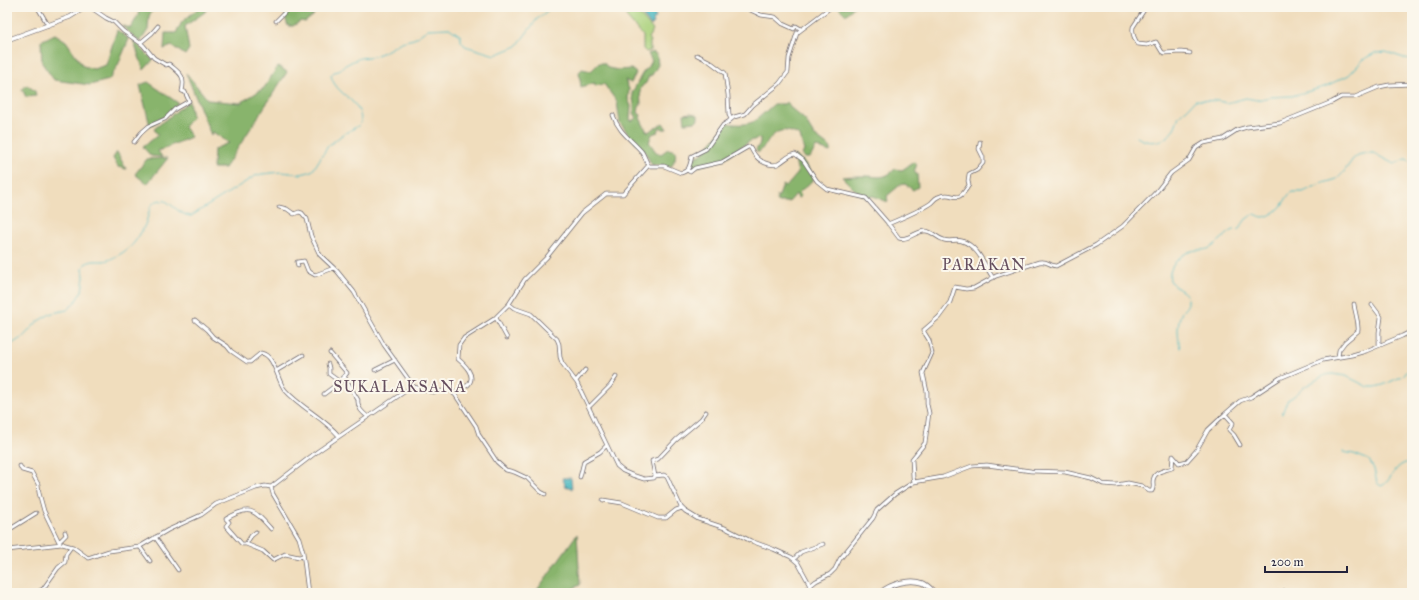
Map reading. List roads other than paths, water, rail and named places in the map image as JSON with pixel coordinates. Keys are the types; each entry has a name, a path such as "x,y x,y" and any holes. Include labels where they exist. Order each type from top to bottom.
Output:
{"main road":[{"path":"880,593 897,584 917,582 926,585 935,593"}],"street":[{"path":"7,40 74,15 86,7"},
{"path":"90,7 114,22 123,31 140,43 156,59 166,65 169,64 183,77 182,91 185,92 189,101 175,109 165,119 149,126 134,142"},
{"path":"276,21 288,7"},
{"path":"744,7 761,15 775,17 783,24 794,28 796,26 801,29"},
{"path":"688,170 692,156 706,149 723,126 731,119 745,114 787,75 789,70 789,58 796,36 801,29 831,7"},
{"path":"1146,7 1133,27 1132,31 1136,42 1138,44 1147,45 1156,42 1164,53 1190,53"},
{"path":"38,8 48,25"},
{"path":"140,43 158,26"},
{"path":"698,55 709,60 725,73 729,115 731,119"},
{"path":"914,482 912,459 924,443 929,413 923,373 932,353 929,340 924,330 939,317 950,302 955,288 970,289 993,278 1039,262 1045,261 1052,266 1056,266 1100,243 1123,226 1157,191 1171,173 1188,160 1196,148 1204,143 1223,139 1238,130 1247,127 1280,123 1341,97 1355,97 1379,87 1389,85 1412,84"},
{"path":"613,115 616,124 626,137 643,154 649,166"},
{"path":"888,224 931,203 938,197 948,195 956,197 966,192 969,185 969,174 977,170 983,163 983,157 979,149 980,142"},
{"path":"454,394 457,390 468,385 470,380 468,368 458,359 459,345 464,338 496,318 509,304 525,279 546,258 582,213 606,194 623,194 649,166 664,166 681,173 688,170 690,172 695,168 722,162 726,158 748,147 750,147 761,161 773,164 779,163 789,155 795,154 803,160 817,181 827,189 866,198 897,237 901,239 926,231 933,233 943,240 962,241 976,251 993,278"},
{"path":"279,207 287,209 294,214 299,212 305,216 318,252 354,292 384,345 414,387"},
{"path":"298,266 297,262 304,261 308,271 315,276 334,268"},
{"path":"509,304 514,308 530,314 557,339 560,344 560,357 562,362 576,381 617,466 622,471 644,479 664,475 667,477 682,508 698,519 725,528 751,541 794,559 810,585"},
{"path":"1338,357 1345,342 1358,331 1358,320 1355,314 1354,304"},
{"path":"1372,305 1380,317 1379,345"},
{"path":"496,318 507,338"},
{"path":"195,320 214,338 247,362 261,353 264,353 270,359 285,390 339,436"},
{"path":"801,593 816,581 828,576 835,569 840,558 871,521 877,510 887,500 914,482 943,477 972,466 982,465 1031,471 1066,472 1091,478 1103,484 1116,485 1128,483 1142,486 1151,492 1153,489 1153,478 1155,474 1172,468 1173,456 1180,463 1187,461 1208,430 1240,401 1251,397 1280,378 1323,360 1352,356 1412,331"},
{"path":"324,394 340,382 346,372 330,353"},
{"path":"276,371 303,355"},
{"path":"375,370 395,360"},
{"path":"328,364 330,368 329,374 340,382"},
{"path":"576,381 585,370"},
{"path":"344,376 358,400 357,404 368,417"},
{"path":"589,407 610,386 616,377"},
{"path":"20,466 22,470 32,473 38,484 44,511 55,536 60,542 71,547 87,558 109,551 140,547 155,537 201,515 220,502 256,488 265,486 272,487 339,436 410,388 414,387 433,392 452,390 476,426 478,434 497,462 506,470 527,478 545,494"},
{"path":"655,476 652,461 658,459 676,440 701,419 706,412"},
{"path":"1225,414 1233,423 1229,430 1240,445"},
{"path":"580,477 584,461 600,452 607,445"},
{"path":"272,487 273,494 299,538 304,556 308,593"},
{"path":"603,500 622,502 658,518 666,518 676,510 682,508"},
{"path":"271,529 255,513 249,510 237,512 226,520 229,522 226,526 242,544 246,544 264,551 273,560 285,554 299,557 304,556"},
{"path":"7,531 36,513"},
{"path":"7,550 60,542 66,535 65,532"},
{"path":"246,544 250,536 256,532"},
{"path":"155,537 178,570"},
{"path":"794,559 801,552 823,544"},
{"path":"36,593 43,589 58,568 65,562 66,554 71,547"},
{"path":"140,547 150,561"}],"water":[{"path":"644,7 654,8 656,18 653,20 654,23 651,26 640,12"},
{"path":"562,478 571,478 572,489 564,486 565,484"}],"waterway":[{"path":"7,347 23,337 38,321 52,313 67,310 75,302 82,291 84,277 83,268 85,264 92,261 106,261 119,255 131,246 143,229 150,207 156,201 160,200 163,202 164,200 181,212 191,216 255,176 281,172 301,174 313,170 328,146 361,123 360,115 353,102 333,82 331,75 334,72 339,71 342,67 360,58 375,56 401,42 414,39 428,29 449,28 461,36 461,41 465,46 495,55 517,46 537,19 552,7"},
{"path":"1137,137 1142,140 1152,142 1166,138 1174,128 1181,113 1195,100 1227,103 1246,98 1257,100 1270,97 1292,96 1324,87 1349,75 1364,59 1375,53 1386,52 1412,59"},
{"path":"1180,348 1178,326 1180,316 1187,305 1188,298 1184,292 1175,286 1170,280 1173,266 1179,258 1194,250 1210,248 1232,231 1239,229 1246,219 1254,214 1260,217 1271,215 1281,207 1292,192 1303,192 1320,184 1337,179 1358,155 1373,153 1394,164 1406,159 1412,162"},
{"path":"1282,414 1287,401 1304,387 1325,375 1332,374 1346,376 1368,387 1375,387 1401,377 1412,367"},
{"path":"1343,452 1354,454 1369,460 1374,469 1377,483 1381,486 1388,481 1401,465 1412,462"}],"district":[{"name":"PARAKAN","path":"984,264"},
{"name":"SUKALAKSANA","path":"400,386"}]}
